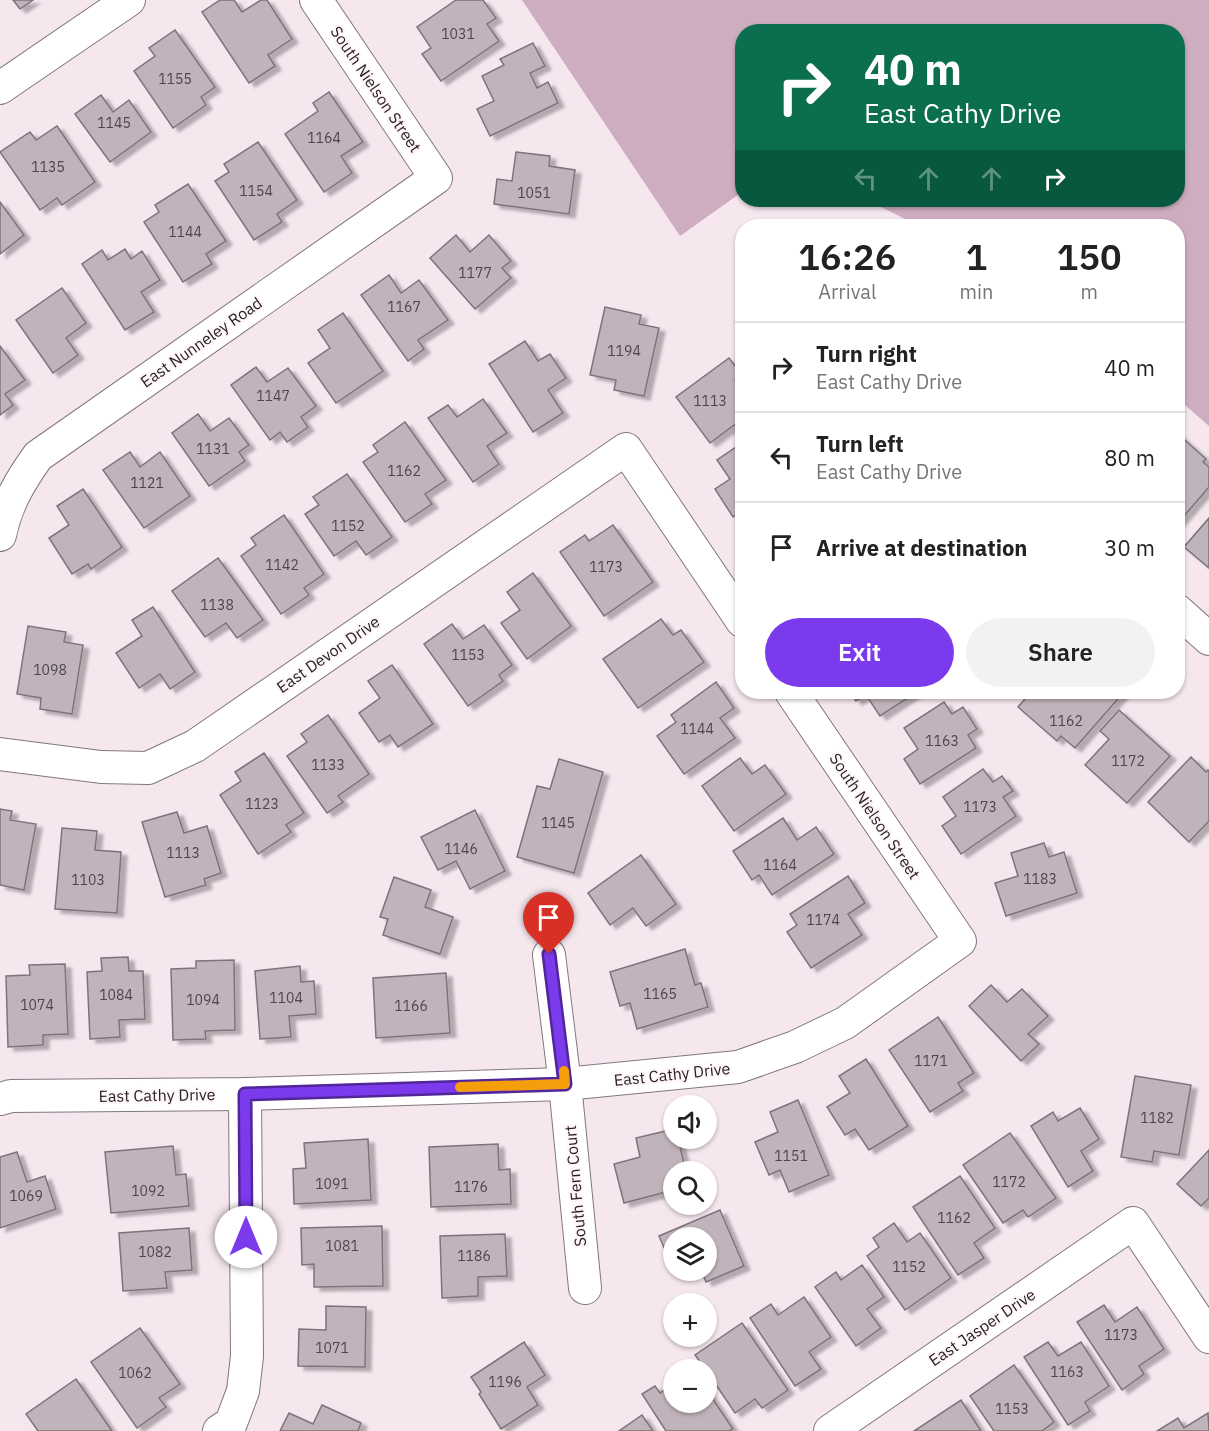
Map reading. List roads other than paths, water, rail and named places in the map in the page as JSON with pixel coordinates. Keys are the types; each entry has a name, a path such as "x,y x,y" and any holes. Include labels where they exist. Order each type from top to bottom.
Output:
{"street":[{"path":"0,88 129,0"},
{"name":"South Nielson Street","path":"316,0 436,178"},
{"name":"East Nunneley Road","path":"0,535 3,518 18,484 38,456 436,178"},
{"name":"East Devon Drive","path":"0,754 101,767 148,768 195,746 626,449 735,611"},
{"path":"1185,617 1209,639"},
{"name":"South Nielson Street","path":"796,699 960,940"},
{"name":"East Cathy Drive","path":"0,1099 10,1096 245,1094 565,1084 738,1067 795,1047 845,1023 960,940"},
{"path":"549,954 565,1084"},
{"name":"South Fern Court","path":"565,1084 585,1288"},
{"path":"219,1431 231,1423 243,1392 247,1356 245,1094"},
{"name":"East Jasper Drive","path":"830,1431 1133,1223 1209,1337"}]}
